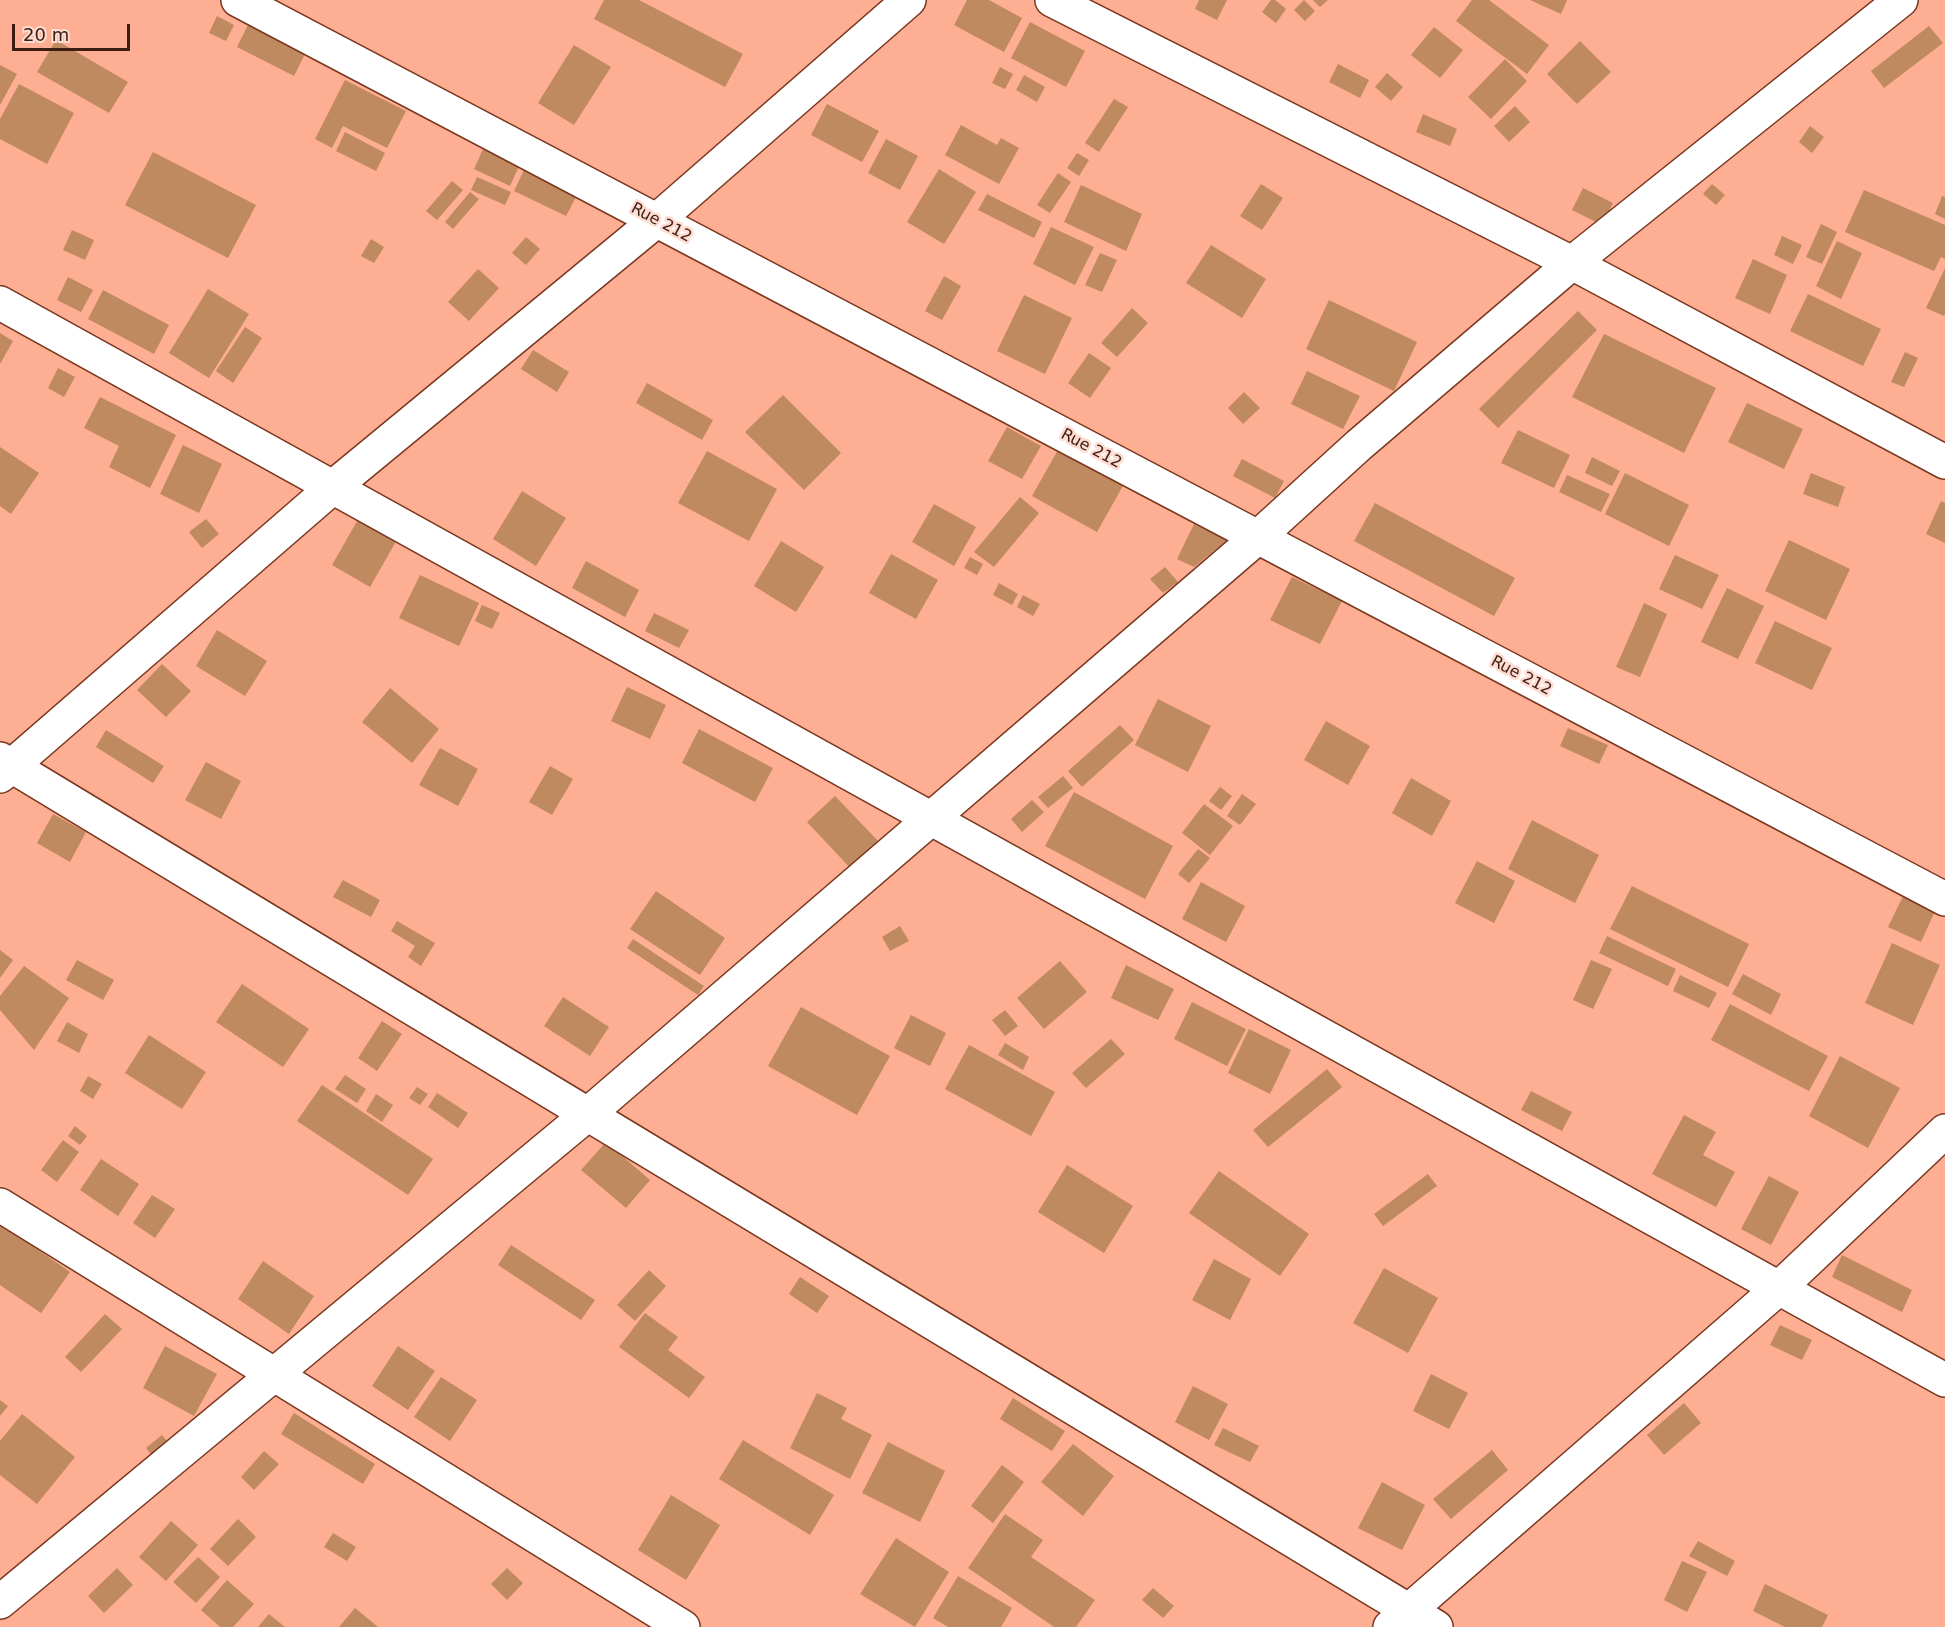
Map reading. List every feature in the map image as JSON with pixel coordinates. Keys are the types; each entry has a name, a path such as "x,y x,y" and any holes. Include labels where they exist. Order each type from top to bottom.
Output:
{"street":[{"name":"Rue 212","path":"238,0 1945,899"},
{"path":"909,0 657,220 333,487 4,767 588,1114 1412,1622 1779,1288 1945,1131"},
{"path":"1052,0 1572,263 1945,462"},
{"path":"0,1602 588,1114 1258,537 1359,445 1572,263 1901,0"},
{"path":"0,303 1945,1380"},
{"path":"0,1205 683,1627"}],"building":[{"path":"604,0 639,0 743,54 725,87 594,19"},
{"path":"967,0 989,0 1022,18 1004,52 954,25"},
{"path":"1199,0 1227,0 1217,20 1195,9"},
{"path":"1271,0 1275,0 1286,9 1276,23 1262,12"},
{"path":"1304,0 1315,11 1305,21 1294,10"},
{"path":"1313,0 1328,0 1320,7"},
{"path":"1472,0 1489,0 1549,45 1527,74 1456,21"},
{"path":"1530,0 1567,0 1561,14"},
{"path":"217,16 234,25 226,41 209,33"},
{"path":"1030,22 1085,51 1066,87 1011,58"},
{"path":"248,25 305,54 294,76 237,47"},
{"path":"1929,26 1943,43 1884,88 1871,71"},
{"path":"1434,27 1463,50 1440,78 1411,55"},
{"path":"56,40 128,82 109,113 37,72"},
{"path":"1580,41 1611,72 1577,104 1547,74"},
{"path":"574,45 611,67 574,125 538,103"},
{"path":"1505,59 1527,81 1491,119 1468,97"},
{"path":"1338,64 1369,80 1360,98 1329,82"},
{"path":"0,65 17,74 0,105"},
{"path":"1000,67 1013,74 1005,89 992,83"},
{"path":"1387,73 1403,87 1391,101 1375,87"},
{"path":"1024,75 1045,87 1037,102 1016,90"},
{"path":"345,80 406,111 387,148 343,126 332,148 315,139"},
{"path":"19,84 74,113 47,164 0,139 0,119"},
{"path":"1114,99 1128,107 1099,152 1085,143"},
{"path":"827,104 879,131 862,162 811,135"},
{"path":"1515,106 1530,122 1509,142 1494,126"},
{"path":"1423,114 1457,129 1450,146 1416,132"},
{"path":"961,125 997,145 1001,138 1019,148 999,184 945,155"},
{"path":"1810,126 1824,137 1812,153 1799,142"},
{"path":"345,132 385,153 376,171 336,151"},
{"path":"886,139 918,156 900,190 868,173"},
{"path":"483,149 519,166 510,186 474,169"},
{"path":"153,152 256,205 228,258 125,205"},
{"path":"1077,153 1089,160 1079,176 1067,168"},
{"path":"939,169 976,192 944,244 907,222"},
{"path":"524,170 577,195 566,216 514,191"},
{"path":"1058,173 1071,182 1050,213 1037,205"},
{"path":"477,177 511,192 505,205 471,190"},
{"path":"452,181 463,190 437,220 426,211"},
{"path":"1261,184 1283,198 1262,230 1240,216"},
{"path":"1712,184 1725,195 1716,205 1703,194"},
{"path":"1081,185 1142,214 1126,251 1064,222"},
{"path":"1583,188 1613,203 1602,225 1572,210"},
{"path":"1864,190 1945,225 1945,259 1941,257 1934,271 1845,232"},
{"path":"470,192 479,199 453,229 445,222"},
{"path":"987,194 1042,222 1034,238 978,210"},
{"path":"1942,196 1945,197 1945,219 1935,214"},
{"path":"1821,224 1837,232 1822,264 1806,257"},
{"path":"1051,227 1094,247 1075,285 1033,264"},
{"path":"72,230 94,240 85,260 63,250"},
{"path":"1782,236 1802,245 1793,264 1774,255"},
{"path":"526,237 540,249 526,265 512,253"},
{"path":"371,239 384,247 374,263 361,256"},
{"path":"1837,241 1862,253 1841,299 1816,286"},
{"path":"1211,245 1266,279 1242,318 1186,283"},
{"path":"1100,253 1117,260 1102,292 1085,285"},
{"path":"1753,259 1787,275 1770,314 1735,298"},
{"path":"1945,268 1945,314 1944,316 1926,308"},
{"path":"478,269 499,288 469,321 448,302"},
{"path":"944,276 961,286 942,320 925,311"},
{"path":"68,277 93,290 81,312 57,300"},
{"path":"208,289 249,314 209,378 169,353"},
{"path":"103,290 169,325 154,354 88,319"},
{"path":"1808,294 1881,329 1863,366 1790,331"},
{"path":"1024,295 1072,318 1045,374 997,351"},
{"path":"1329,300 1417,342 1394,391 1306,349"},
{"path":"1132,308 1148,323 1117,357 1101,343"},
{"path":"1578,311 1597,330 1498,428 1479,409"},
{"path":"245,327 262,338 233,383 216,371"},
{"path":"0,333 13,341 0,364"},
{"path":"1604,334 1716,388 1684,453 1572,397"},
{"path":"533,350 569,372 557,392 521,369"},
{"path":"1905,352 1918,358 1904,387 1891,382"},
{"path":"1089,353 1111,368 1090,398 1068,383"},
{"path":"58,368 75,377 64,397 48,388"},
{"path":"1307,371 1360,396 1343,429 1291,404"},
{"path":"647,383 713,420 702,440 636,403"},
{"path":"1244,392 1260,408 1243,424 1228,408"},
{"path":"783,395 841,453 804,490 745,432"},
{"path":"100,397 176,435 150,488 109,467 119,446 84,428"},
{"path":"1747,403 1803,429 1784,469 1728,442"},
{"path":"1007,427 1041,446 1022,479 988,461"},
{"path":"1518,430 1570,455 1554,488 1501,463"},
{"path":"183,445 222,464 199,513 160,494"},
{"path":"0,447 39,473 11,514 0,506"},
{"path":"1059,448 1124,484 1097,532 1032,496"},
{"path":"707,451 777,489 749,541 678,503"},
{"path":"1592,457 1620,471 1612,486 1585,473"},
{"path":"1242,459 1284,481 1275,498 1233,476"},
{"path":"1625,473 1689,505 1669,546 1605,514"},
{"path":"1811,473 1845,487 1838,507 1803,494"},
{"path":"1567,475 1610,494 1601,512 1559,492"},
{"path":"522,491 566,518 536,566 493,539"},
{"path":"1020,497 1039,513 994,567 974,552"},
{"path":"1941,501 1945,503 1945,543 1926,534"},
{"path":"1375,503 1515,578 1494,616 1354,541"},
{"path":"934,504 976,527 954,566 912,542"},
{"path":"360,516 398,538 370,587 332,565"},
{"path":"206,519 219,534 202,548 189,532"},
{"path":"1194,524 1227,540 1194,567 1177,559"},
{"path":"1789,540 1850,569 1826,620 1765,591"},
{"path":"781,541 824,567 796,612 754,586"},
{"path":"891,554 938,580 916,619 869,593"},
{"path":"1675,555 1719,575 1702,609 1659,589"},
{"path":"970,557 983,564 977,575 964,568"},
{"path":"586,561 639,590 625,617 572,588"},
{"path":"1165,567 1178,582 1163,593 1150,579"},
{"path":"420,575 479,603 459,646 399,618"},
{"path":"1292,577 1342,601 1320,644 1270,620"},
{"path":"999,583 1018,594 1012,605 993,595"},
{"path":"1727,588 1764,606 1738,659 1701,642"},
{"path":"1023,595 1040,604 1033,616 1017,607"},
{"path":"1644,603 1667,614 1640,677 1616,667"},
{"path":"482,605 500,613 492,629 475,621"},
{"path":"654,613 689,630 679,648 645,631"},
{"path":"1775,621 1832,648 1812,690 1755,663"},
{"path":"217,630 267,661 245,696 196,666"},
{"path":"162,664 191,691 166,717 137,690"},
{"path":"627,687 666,705 650,739 611,721"},
{"path":"390,688 439,729 412,763 362,722"},
{"path":"1158,699 1211,726 1188,772 1135,745"},
{"path":"1326,721 1370,746 1348,785 1304,760"},
{"path":"1120,725 1134,740 1082,787 1068,771"},
{"path":"1568,728 1608,745 1599,764 1560,746"},
{"path":"699,729 773,768 755,802 682,763"},
{"path":"106,730 164,766 153,783 96,747"},
{"path":"440,748 478,769 458,806 419,785"},
{"path":"206,762 241,781 221,819 185,800"},
{"path":"550,766 573,779 552,815 529,802"},
{"path":"1063,776 1073,788 1048,808 1038,797"},
{"path":"1411,778 1451,801 1432,836 1392,813"},
{"path":"1220,787 1232,796 1221,810 1209,801"},
{"path":"1074,792 1173,846 1145,899 1045,846"},
{"path":"1242,794 1256,804 1240,825 1227,816"},
{"path":"835,796 881,844 853,871 807,822"},
{"path":"1032,800 1044,812 1022,832 1011,819"},
{"path":"1204,804 1233,826 1210,855 1182,833"},
{"path":"53,814 86,832 70,862 37,843"},
{"path":"1532,820 1599,855 1575,903 1508,869"},
{"path":"1198,849 1210,858 1189,883 1178,874"},
{"path":"1477,861 1515,881 1494,923 1455,903"},
{"path":"343,880 380,900 371,917 333,897"},
{"path":"1201,882 1245,906 1226,942 1182,919"},
{"path":"1632,886 1749,944 1728,987 1610,929"},
{"path":"656,891 725,938 700,975 630,929"},
{"path":"1904,894 1936,909 1921,942 1888,927"},
{"path":"397,921 435,943 421,966 408,957 415,946 391,931"},
{"path":"900,926 909,941 890,951 882,937"},
{"path":"1607,936 1676,969 1668,986 1599,953"},
{"path":"633,939 704,986 698,995 627,948"},
{"path":"1892,943 1940,965 1913,1025 1865,1003"},
{"path":"0,950 13,960 0,978"},
{"path":"77,960 114,980 103,1000 66,980"},
{"path":"1591,960 1612,969 1593,1009 1573,1000"},
{"path":"1060,961 1087,992 1044,1029 1017,998"},
{"path":"1126,965 1174,989 1158,1020 1111,998"},
{"path":"24,966 69,998 34,1050 0,1010 0,996"},
{"path":"1743,974 1781,994 1771,1015 1732,994"},
{"path":"1680,975 1717,993 1709,1008 1673,991"},
{"path":"242,984 309,1029 283,1067 216,1022"},
{"path":"563,997 609,1027 590,1056 544,1026"},
{"path":"1192,1002 1246,1029 1227,1066 1174,1039"},
{"path":"1730,1004 1828,1056 1809,1091 1711,1040"},
{"path":"801,1007 890,1056 857,1115 768,1066"},
{"path":"1005,1010 1018,1026 1005,1036 992,1020"},
{"path":"911,1015 946,1033 930,1066 894,1048"},
{"path":"382,1021 402,1034 377,1071 358,1058"},
{"path":"67,1022 88,1034 79,1053 57,1041"},
{"path":"1249,1029 1291,1050 1270,1094 1228,1073"},
{"path":"149,1035 206,1072 182,1109 125,1073"},
{"path":"1111,1039 1125,1054 1086,1088 1072,1073"},
{"path":"1005,1043 1029,1057 1023,1070 998,1055"},
{"path":"969,1045 1055,1092 1031,1136 945,1089"},
{"path":"1840,1056 1900,1088 1868,1148 1809,1116"},
{"path":"1327,1069 1342,1087 1268,1147 1253,1130"},
{"path":"345,1075 366,1089 357,1103 335,1089"},
{"path":"88,1076 102,1084 93,1099 80,1091"},
{"path":"322,1085 433,1159 408,1195 297,1121"},
{"path":"417,1087 428,1094 420,1105 409,1098"},
{"path":"1531,1091 1572,1112 1562,1131 1521,1110"},
{"path":"437,1093 468,1113 458,1128 428,1107"},
{"path":"376,1094 393,1105 382,1122 366,1111"},
{"path":"1684,1115 1716,1132 1703,1155 1735,1172 1716,1207 1652,1174"},
{"path":"75,1126 87,1136 80,1145 68,1136"},
{"path":"63,1140 79,1152 57,1182 41,1170"},
{"path":"606,1142 650,1180 626,1208 581,1170"},
{"path":"101,1159 139,1184 118,1216 80,1190"},
{"path":"1067,1165 1133,1206 1104,1253 1038,1212"},
{"path":"1219,1171 1309,1234 1280,1276 1189,1213"},
{"path":"1428,1174 1437,1186 1383,1226 1374,1214"},
{"path":"1769,1176 1799,1192 1771,1245 1741,1229"},
{"path":"152,1195 175,1209 155,1238 133,1223"},
{"path":"0,1223 70,1272 41,1313 0,1285"},
{"path":"511,1245 595,1300 581,1320 498,1265"},
{"path":"1842,1255 1912,1290 1902,1312 1832,1277"},
{"path":"1214,1259 1251,1279 1230,1320 1192,1300"},
{"path":"263,1261 314,1296 289,1334 238,1299"},
{"path":"1384,1268 1438,1298 1408,1353 1353,1323"},
{"path":"649,1270 666,1286 635,1321 617,1305"},
{"path":"800,1277 829,1296 817,1313 789,1294"},
{"path":"645,1313 678,1337 668,1350 705,1377 689,1398 619,1347"},
{"path":"105,1314 122,1329 81,1372 65,1357"},
{"path":"1780,1325 1812,1340 1802,1360 1770,1345"},
{"path":"165,1346 217,1374 194,1416 143,1388"},
{"path":"398,1346 435,1371 408,1410 372,1386"},
{"path":"1431,1374 1468,1393 1449,1429 1413,1411"},
{"path":"441,1377 477,1400 450,1441 414,1417"},
{"path":"1193,1386 1228,1404 1209,1440 1175,1422"},
{"path":"817,1393 847,1408 841,1419 872,1435 850,1479 790,1448"},
{"path":"1013,1398 1065,1431 1052,1451 1000,1419"},
{"path":"0,1400 8,1406 0,1416"},
{"path":"1684,1403 1701,1423 1664,1455 1647,1435"},
{"path":"294,1413 375,1464 363,1484 281,1434"},
{"path":"22,1414 75,1457 37,1504 0,1475 0,1441"},
{"path":"1223,1428 1259,1446 1250,1462 1214,1445"},
{"path":"162,1435 173,1448 157,1462 146,1448"},
{"path":"743,1440 834,1495 810,1535 719,1479"},
{"path":"888,1442 945,1471 920,1522 862,1493"},
{"path":"1073,1444 1114,1476 1083,1516 1041,1482"},
{"path":"1492,1450 1508,1470 1451,1519 1433,1499"},
{"path":"264,1451 279,1464 254,1490 241,1477"},
{"path":"1002,1465 1024,1482 993,1523 971,1506"},
{"path":"1382,1482 1425,1505 1402,1550 1358,1528"},
{"path":"671,1495 720,1525 686,1580 638,1550"},
{"path":"1005,1514 1043,1540 1031,1557 1095,1600 1076,1627 1054,1627 968,1568"},
{"path":"238,1519 256,1537 228,1566 210,1549"},
{"path":"171,1521 198,1545 166,1581 139,1557"},
{"path":"333,1533 356,1547 347,1561 324,1547"},
{"path":"896,1538 949,1572 915,1627 860,1594"},
{"path":"1698,1541 1735,1561 1727,1576 1689,1556"},
{"path":"198,1557 220,1577 196,1603 173,1582"},
{"path":"1682,1561 1707,1572 1687,1612 1664,1600"},
{"path":"117,1568 133,1585 104,1613 88,1596"},
{"path":"507,1568 523,1583 507,1600 491,1584"},
{"path":"958,1576 1012,1608 1001,1627 948,1627 933,1618"},
{"path":"227,1580 254,1604 233,1627 220,1627 201,1610"},
{"path":"1765,1584 1828,1615 1822,1627 1785,1627 1753,1611"},
{"path":"1153,1588 1174,1606 1163,1618 1142,1600"},
{"path":"355,1608 378,1627 339,1627"},
{"path":"269,1614 285,1627 258,1627"}]}
